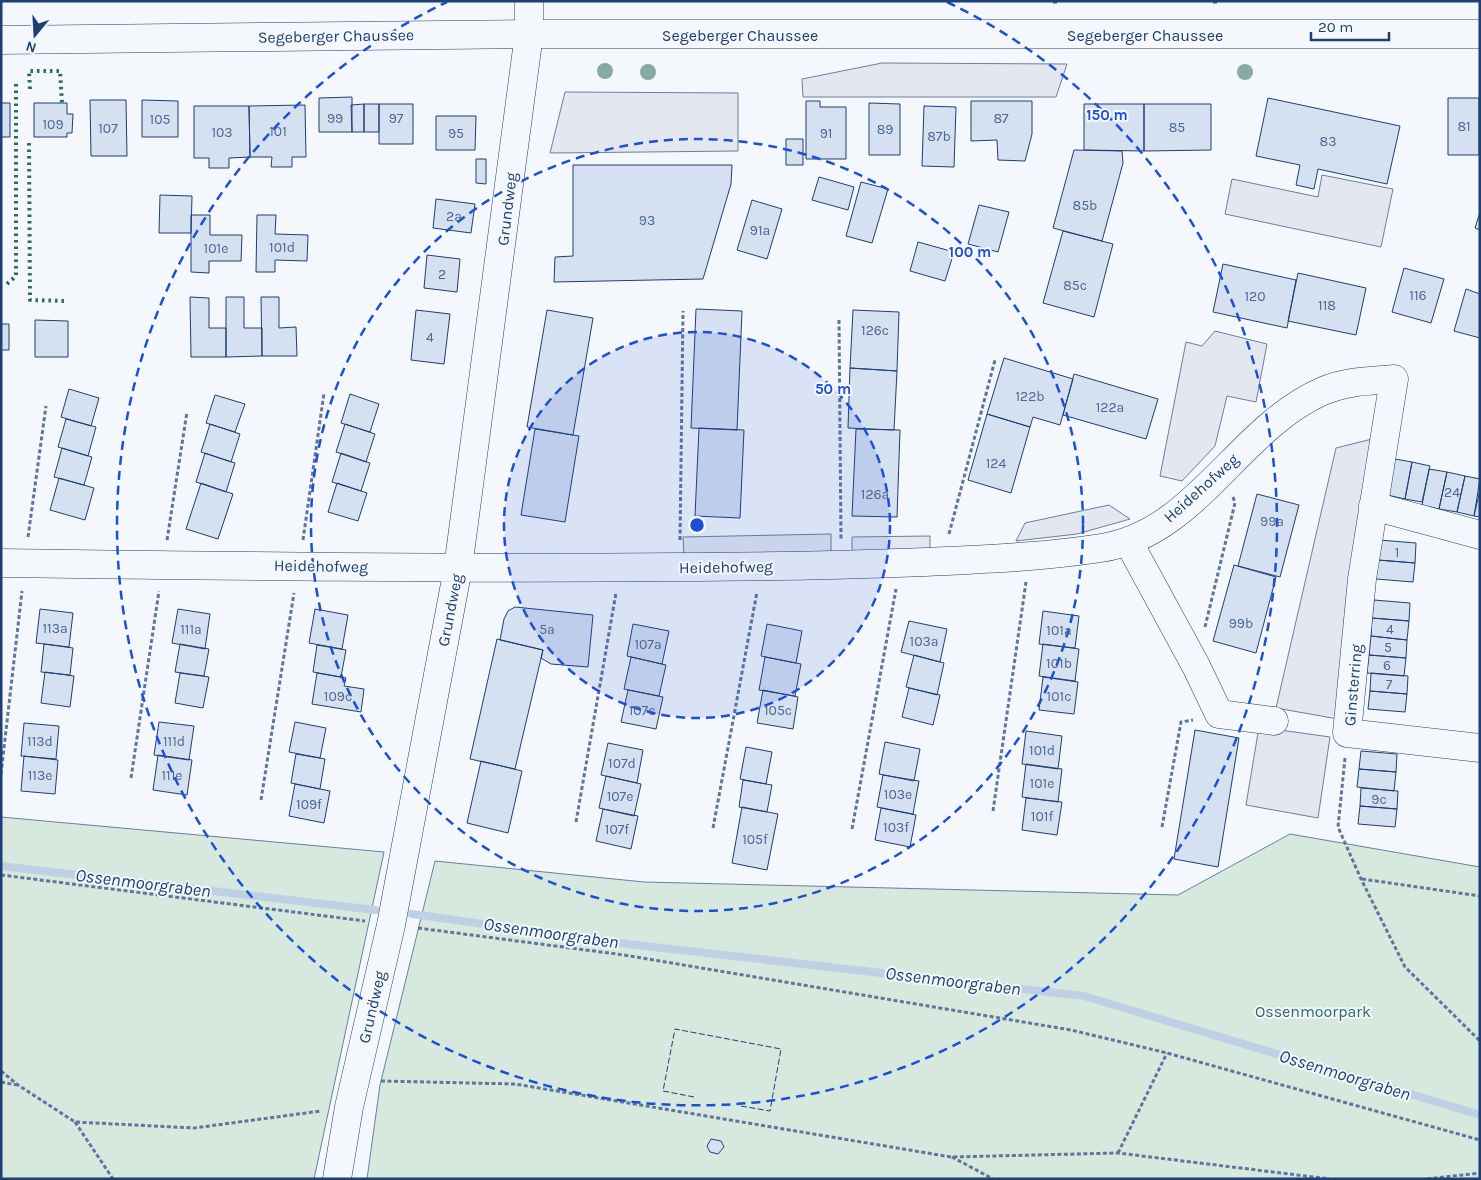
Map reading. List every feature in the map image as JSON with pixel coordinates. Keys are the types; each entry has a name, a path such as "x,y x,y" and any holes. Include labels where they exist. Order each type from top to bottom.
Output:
{"street":[{"name":"Grundweg","path":"337,1179 349,1107 391,925 458,568 529,34 529,1"},
{"name":"Segeberger Chaussee","path":"1,40 529,34 1480,34"},
{"name":"Heidehofweg","path":"13,563 458,568 762,567 1029,557 1104,548 1128,541 1167,522 1280,415 1302,402 1345,383 1394,379"},
{"name":"Ginsterring","path":"1394,379 1362,579 1347,733 1480,748"},
{"path":"1373,506 1480,535"},
{"path":"1128,541 1196,666 1218,714 1274,721"}],"path":[{"path":"680,567 683,311"},
{"path":"840,320 841,564"},
{"path":"942,561 995,360"},
{"path":"261,800 299,566 324,394"},
{"path":"1,774 13,563 46,406"},
{"path":"132,778 186,412"},
{"path":"1205,628 1235,503 1223,470"},
{"path":"993,812 1029,557"},
{"path":"852,830 901,563"},
{"path":"713,828 762,567"},
{"path":"576,822 621,568"},
{"path":"1162,827 1181,722 1218,714"},
{"path":"1347,733 1338,827 1361,879 1405,968 1480,1041"},
{"path":"1,875 644,958 1071,1030 1167,1054 1480,1140"},
{"path":"1361,879 1480,896"},
{"path":"1118,1153 1167,1054"},
{"path":"1,1071 18,1085 75,1122 113,1179"},
{"path":"355,1080 515,1084 951,1157 1118,1153 1330,1179"},
{"path":"1,1082 18,1085"},
{"path":"75,1122 194,1128 349,1107"},
{"path":"951,1157 993,1179"},
{"path":"1427,1179 1480,1173"}],"green space":[{"path":"1,817 384,852 314,1179 1,1179"},
{"name":"Ossenmoorpark","path":"1290,834 1480,867 1480,1179 367,1179 380,1085 435,861 644,882 1178,895"}],"shaded area":[{"path":"882,63 1067,64 1056,97 803,97 802,79"},
{"path":"565,92 738,93 738,151 550,153"},
{"path":"1322,175 1393,189 1381,247 1225,214 1232,179 1318,197"},
{"path":"1215,331 1267,344 1256,402 1227,396 1215,446 1182,481 1160,476 1186,342 1202,346"},
{"path":"1376,438 1338,719 1276,708 1336,448"},
{"path":"1109,505 1130,519 1077,534 1016,541 1025,523"},
{"path":"831,534 831,552 684,555 683,537"},
{"path":"930,536 930,554 852,554 852,537"},
{"path":"1259,727 1330,737 1318,818 1246,805"}],"building":[{"path":"352,97 352,132 319,132 319,98"},
{"path":"1268,98 1400,126 1387,184 1318,169 1314,189 1296,185 1300,165 1256,156"},
{"path":"1448,98 1479,98 1479,155 1448,155"},
{"path":"90,100 126,100 127,156 91,156"},
{"path":"142,100 178,101 178,137 142,137"},
{"path":"806,101 820,101 820,107 846,107 846,159 806,159"},
{"path":"971,101 1032,101 1032,134 1025,161 998,160 997,140 971,141"},
{"path":"1,103 10,103 10,137 1,137"},
{"path":"34,103 67,103 67,114 73,114 72,133 67,133 67,137 34,137"},
{"path":"869,103 900,104 900,155 869,155"},
{"path":"364,104 379,104 379,132 364,132"},
{"path":"364,104 364,132 352,132 351,105"},
{"path":"379,104 413,104 413,144 379,144"},
{"path":"1084,104 1144,104 1144,151 1084,150"},
{"path":"1144,104 1211,104 1211,150 1144,151"},
{"path":"305,105 306,157 292,157 292,167 271,167 272,157 250,157 249,106"},
{"path":"194,106 249,106 250,157 229,158 229,168 209,168 209,158 194,158"},
{"path":"924,106 956,107 954,167 922,166"},
{"path":"436,116 476,116 475,150 436,150"},
{"path":"786,139 803,139 803,165 786,165"},
{"path":"1074,150 1122,151 1123,163 1102,241 1053,228"},
{"path":"476,159 486,159 486,184 476,183"},
{"path":"573,165 732,165 731,184 703,279 554,282 555,257 573,256"},
{"path":"819,177 854,187 848,210 812,200"},
{"path":"861,182 888,189 872,243 846,236"},
{"path":"160,195 192,196 191,233 159,233"},
{"path":"436,199 475,204 471,233 433,228"},
{"path":"752,200 782,209 767,259 737,250"},
{"path":"979,205 1009,212 998,252 968,244"},
{"path":"1480,212 1480,230 1475,228"},
{"path":"191,215 210,215 210,235 242,235 241,261 209,261 209,273 191,272"},
{"path":"257,215 276,215 275,234 308,235 307,261 275,260 275,272 256,272"},
{"path":"1063,231 1113,244 1094,317 1043,303"},
{"path":"918,242 954,252 945,281 910,271"},
{"path":"427,255 460,259 457,292 424,288"},
{"path":"1223,264 1296,280 1287,328 1213,312"},
{"path":"1404,268 1444,279 1431,323 1392,312"},
{"path":"1298,273 1366,288 1356,335 1288,321"},
{"path":"1466,289 1480,294 1480,338 1454,331"},
{"path":"190,297 209,298 209,328 226,328 226,357 191,357"},
{"path":"226,297 244,297 244,328 262,328 262,356 226,357"},
{"path":"261,297 279,297 279,328 296,327 297,356 262,356"},
{"path":"696,309 742,311 737,430 691,428"},
{"path":"416,310 450,314 444,364 411,360"},
{"path":"547,310 593,318 573,435 527,427"},
{"path":"853,310 899,312 897,371 850,368"},
{"path":"35,320 68,321 68,357 35,357"},
{"path":"1,324 9,324 9,350 1,350"},
{"path":"1004,358 1073,379 1060,425 1033,417 1030,427 987,414"},
{"path":"850,368 897,371 894,430 848,428"},
{"path":"1074,374 1158,399 1146,439 1063,415"},
{"path":"69,389 99,398 91,426 61,417"},
{"path":"350,394 379,404 370,432 341,423"},
{"path":"215,395 245,404 235,432 206,423"},
{"path":"987,414 1030,427 1011,493 968,480"},
{"path":"66,419 96,427 88,456 58,447"},
{"path":"210,424 240,434 231,462 201,452"},
{"path":"345,424 375,434 366,462 336,452"},
{"path":"699,428 744,430 740,518 695,516"},
{"path":"535,429 579,436 565,522 521,515"},
{"path":"856,429 900,430 897,517 852,516"},
{"path":"62,448 92,457 84,485 54,477"},
{"path":"205,453 235,463 226,492 196,482"},
{"path":"341,453 370,463 361,491 332,482"},
{"path":"1395,459 1412,462 1405,499 1387,495"},
{"path":"1412,462 1430,466 1422,502 1405,499"},
{"path":"1429,469 1447,472 1439,509 1422,505"},
{"path":"1447,472 1465,476 1457,512 1439,509"},
{"path":"1465,476 1480,479 1474,516 1457,512"},
{"path":"59,478 94,488 85,520 50,510"},
{"path":"201,483 233,494 218,539 186,529"},
{"path":"337,483 367,493 358,521 328,512"},
{"path":"1480,490 1480,517 1474,516"},
{"path":"1257,494 1299,505 1280,577 1238,566"},
{"path":"1379,540 1416,543 1415,563 1378,560"},
{"path":"1378,560 1415,563 1413,582 1376,579"},
{"path":"1234,565 1276,577 1256,653 1213,641"},
{"path":"1374,600 1410,603 1409,621 1372,618"},
{"path":"515,607 593,615 588,667 551,664 541,658 543,650 500,640 504,619 508,611"},
{"path":"40,609 73,613 69,647 36,643"},
{"path":"178,609 210,614 205,649 172,643"},
{"path":"315,609 348,615 342,649 309,643"},
{"path":"1043,611 1079,616 1075,648 1039,644"},
{"path":"1372,618 1409,621 1407,640 1371,636"},
{"path":"909,621 947,629 940,662 901,652"},
{"path":"633,624 669,631 662,664 627,656"},
{"path":"767,624 802,631 796,663 761,656"},
{"path":"1371,636 1407,640 1406,658 1369,655"},
{"path":"497,639 543,650 515,769 470,759"},
{"path":"44,644 73,648 70,675 41,672"},
{"path":"180,644 209,649 204,676 175,672"},
{"path":"1043,644 1079,649 1075,681 1039,676"},
{"path":"317,645 346,650 341,677 313,672"},
{"path":"914,655 944,663 937,695 906,687"},
{"path":"1369,655 1406,658 1404,676 1367,673"},
{"path":"631,657 666,665 659,696 624,689"},
{"path":"765,657 801,664 795,696 759,690"},
{"path":"45,672 74,676 70,707 41,703"},
{"path":"180,673 209,677 203,708 175,703"},
{"path":"317,673 346,678 344,686 364,689 361,712 312,704"},
{"path":"1371,673 1408,676 1407,694 1370,691"},
{"path":"1043,677 1078,682 1074,714 1039,710"},
{"path":"909,688 940,695 933,725 902,717"},
{"path":"628,690 663,697 656,729 621,722"},
{"path":"763,690 798,697 793,729 757,723"},
{"path":"1370,691 1407,694 1405,712 1368,709"},
{"path":"159,722 194,726 189,760 154,755"},
{"path":"295,722 326,728 320,758 289,752"},
{"path":"24,723 59,726 56,759 21,756"},
{"path":"1195,730 1239,738 1218,867 1174,859"},
{"path":"1026,731 1062,736 1058,769 1022,764"},
{"path":"885,742 920,749 914,781 879,774"},
{"path":"608,743 643,750 637,783 601,775"},
{"path":"746,747 772,752 766,784 740,779"},
{"path":"1361,751 1397,754 1396,772 1359,769"},
{"path":"296,754 325,759 320,789 291,783"},
{"path":"158,755 192,760 187,795 153,790"},
{"path":"24,756 58,760 55,794 21,791"},
{"path":"481,761 522,771 508,833 467,823"},
{"path":"1026,764 1062,769 1058,802 1022,797"},
{"path":"1359,769 1396,772 1394,791 1357,787"},
{"path":"883,775 919,781 913,814 877,807"},
{"path":"606,776 641,784 634,816 599,808"},
{"path":"743,780 772,785 767,812 739,807"},
{"path":"295,784 330,791 324,823 289,816"},
{"path":"1361,788 1398,791 1397,809 1360,806"},
{"path":"1026,798 1062,802 1057,835 1022,830"},
{"path":"1360,806 1397,809 1395,827 1358,824"},
{"path":"742,807 778,814 767,870 732,863"},
{"path":"881,808 916,815 910,847 875,840"},
{"path":"603,809 638,816 631,849 596,841"},
{"path":"711,1139 721,1141 724,1147 718,1154 710,1152 707,1146"}],"waterway":[{"name":"Ossenmoorgraben","path":"1,866 375,910"},
{"name":"Ossenmoorgraben","path":"412,914 627,944 1084,996 1480,1115"}],"hedge":[{"path":"1215,1 1215,7"},
{"path":"30,89 29,71 60,71 62,103"},
{"path":"7,284 16,276 16,80"},
{"path":"29,143 30,300 65,301"}],"fence":[{"path":"694,1097 663,1091 675,1029 781,1049 770,1111 741,1106"}]}
